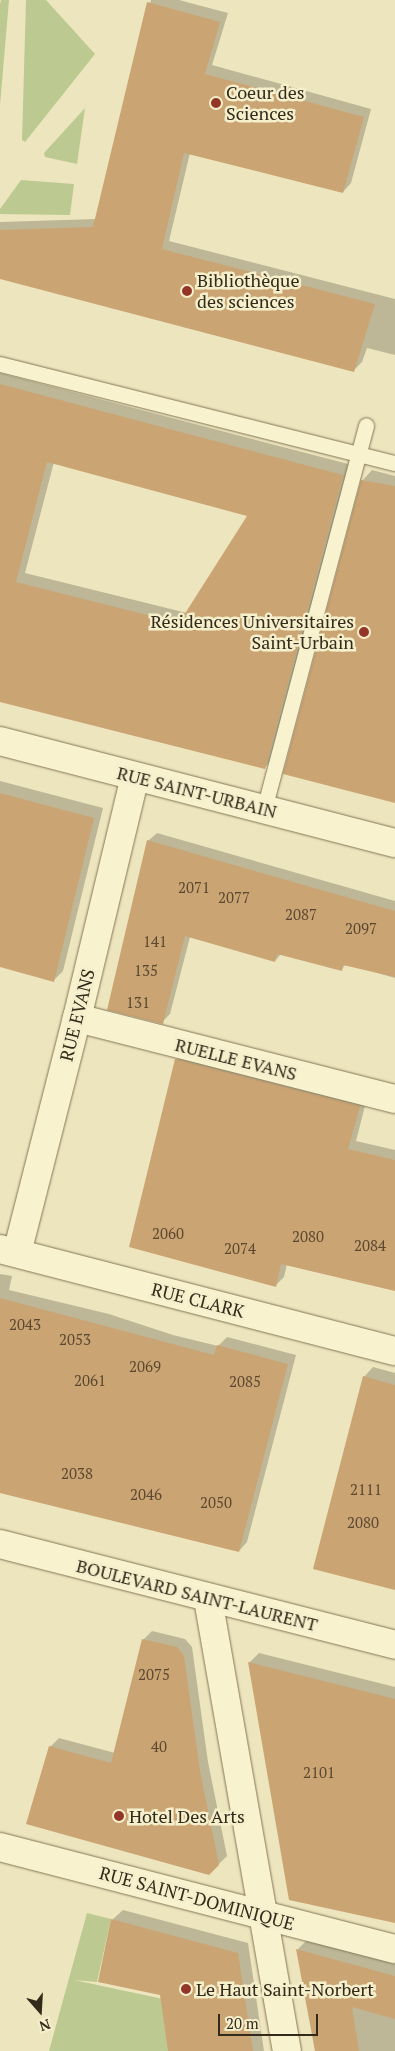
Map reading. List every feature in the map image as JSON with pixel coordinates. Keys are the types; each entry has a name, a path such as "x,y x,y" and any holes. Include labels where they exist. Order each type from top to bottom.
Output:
{"street":[{"name":"RUE SAINT-URBAIN","path":"0,741 134,777 395,842"},
{"name":"RUE EVANS","path":"8,1251 77,1018 134,777"},
{"name":"RUELLE EVANS","path":"77,1018 395,1099"},
{"name":"RUE CLARK","path":"8,1251 395,1351"},
{"name":"BOULEVARD SAINT-LAURENT","path":"0,1544 395,1646"},
{"path":"208,1598 287,2051"},
{"name":"RUE SAINT-DOMINIQUE","path":"0,1847 395,1949"}],"lane":[{"path":"0,364 395,463"},
{"path":"264,809 352,501 358,453 366,425"}],"green space":[{"path":"1,0 9,0 0,105 0,4"},
{"path":"26,0 46,0 95,54 25,142 22,140"},
{"path":"85,108 77,164 45,157 44,153"},
{"path":"21,180 74,184 70,215 0,214 0,209"},
{"path":"87,1913 111,1919 97,1982 74,1980 163,1999 170,2051 49,2051"}],"building":[{"path":"147,2 220,22 205,74 364,117 343,193 184,153 162,249 375,304 354,372 0,279 0,230 93,227"},
{"path":"0,384 343,475 265,769 0,702","holes":["47,462 247,516 179,623 16,582"]},
{"name":"Résidences Universitaires Saint-Urbain","path":"361,480 395,486 395,803 283,774"},
{"path":"0,793 94,818 54,982 0,967"},
{"path":"147,840 395,911 395,977 343,965 342,971 277,954 275,962 185,936 163,1024 107,1010"},
{"path":"175,1059 360,1106 348,1149 395,1160 395,1291 281,1264 276,1287 129,1247"},
{"path":"0,1298 214,1355 217,1345 288,1364 239,1552 0,1493"},
{"path":"363,1376 395,1385 395,1590 313,1569"},
{"name":"Hotel Des Arts","path":"142,1639 177,1647 184,1656 200,1771 219,1865 209,1875 26,1824 49,1746 111,1763"},
{"path":"248,1662 395,1699 395,1923 289,1900"},
{"name":"Le Haut Saint-Norbert","path":"111,1919 238,1953 253,2051 168,2051 160,1995 98,1982"},
{"path":"296,1949 395,1976 395,2019 352,2007 359,2051 315,2051"}],"place":[{"name":"Coeur des Sciences","path":"216,103"},
{"name":"Bibliothèque des sciences","path":"187,291"},
{"name":"Résidences Universitaires Saint-Urbain","path":"364,632"},
{"name":"Hotel Des Arts","path":"119,1816"},
{"name":"Le Haut Saint-Norbert","path":"186,1989"}]}
